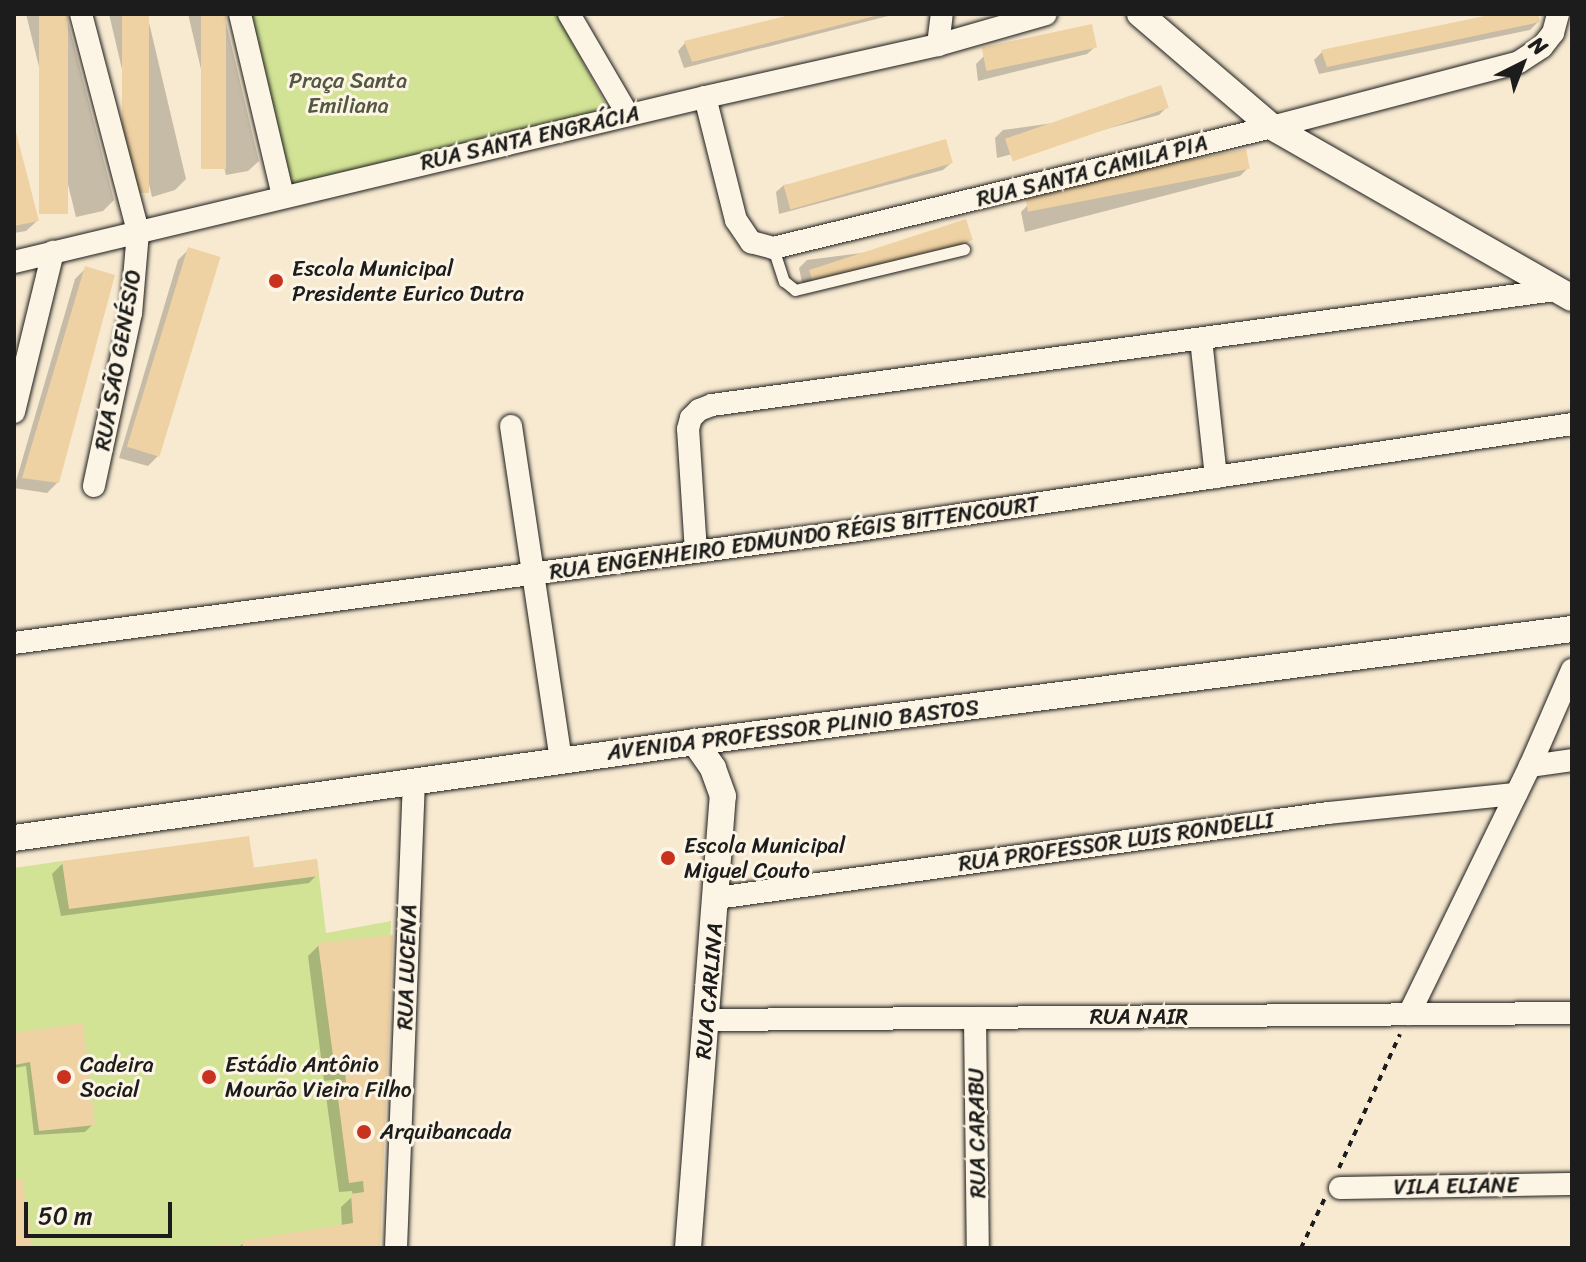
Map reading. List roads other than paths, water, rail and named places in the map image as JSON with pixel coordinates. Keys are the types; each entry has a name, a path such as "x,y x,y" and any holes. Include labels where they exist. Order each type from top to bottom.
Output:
{"street":[{"name":"RUA SÃO GENÉSIO","path":"81,14 138,232 131,313 94,486"},
{"path":"240,14 283,196"},
{"path":"569,14 628,115"},
{"path":"938,45 942,14"},
{"name":"RUA SANTA ENGRÁCIA","path":"14,262 283,196 938,45 1046,14"},
{"path":"1140,14 1272,127 1564,294"},
{"name":"RUA SANTA CAMILA PIA","path":"773,248 1272,127 1519,62 1542,47 1553,33 1558,14"},
{"path":"705,97 736,220 751,242 773,248"},
{"path":"14,412 53,252"},
{"path":"696,552 688,429 691,418 699,410 1201,339 1564,294"},
{"path":"1201,339 1216,477"},
{"name":"RUA ENGENHEIRO EDMUNDO RÉGIS BITTENCOURT","path":"14,643 696,552 1572,424"},
{"path":"511,426 561,761"},
{"name":"AVENIDA PROFESSOR PLINIO BASTOS","path":"14,838 695,742 1572,629"},
{"path":"1409,1014 1530,766 1572,670"},
{"name":"RUA CARLINA","path":"688,1248 723,796 713,768 695,742"},
{"path":"1530,766 1572,760"},
{"name":"RUA LUCENA","path":"396,1248 414,783"},
{"name":"RUA PROFESSOR LUIS RONDELLI","path":"717,898 1328,813 1516,794"},
{"name":"RUA NAIR","path":"707,1020 1572,1013"},
{"name":"RUA CARABU","path":"975,1018 978,1248"},
{"name":"VILA ELIANE","path":"1335,1183 1572,1184"}],"lane":[{"path":"773,248 784,281 795,290 964,249"}],"place":[{"name":"Escola Municipal Presidente Eurico Dutra","path":"276,281"},
{"name":"Escola Municipal Miguel Couto","path":"668,858"},
{"name":"Cadeira Social","path":"64,1077"},
{"name":"Estádio Antônio Mourão Vieira Filho","path":"209,1077"},
{"name":"Arquibancada","path":"364,1132"}],"park label":[{"name":"Praça Santa Emiliana","path":"348,92"}]}
